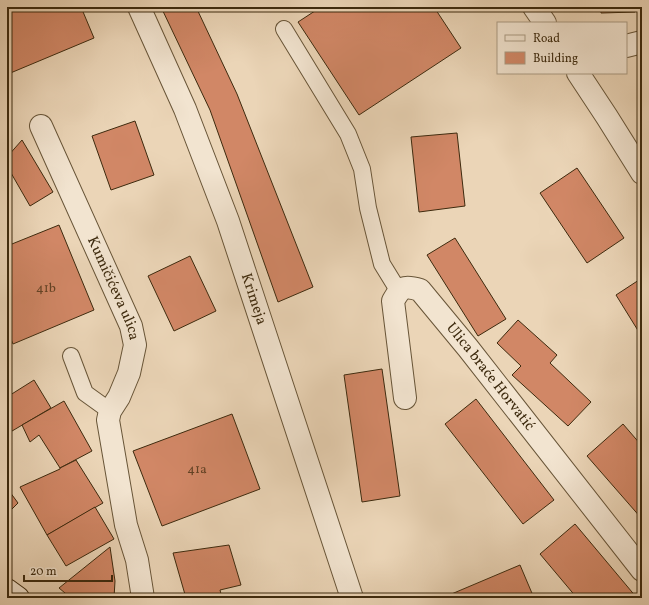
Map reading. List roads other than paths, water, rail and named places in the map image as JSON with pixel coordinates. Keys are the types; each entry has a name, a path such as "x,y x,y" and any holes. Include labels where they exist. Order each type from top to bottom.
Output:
{"street":[{"name":"Krimeja","path":"139,7 185,109 228,221 352,598"},
{"path":"534,7 544,22"},
{"path":"627,46 642,42"},
{"path":"579,74 608,117 642,173"},
{"name":"Kumičićeva ulica","path":"41,126 131,326 135,344 129,373 119,397 110,411"},
{"name":"Ulica braće Horvatić","path":"398,290 408,286 420,290 468,348 642,570"},
{"path":"398,290 392,301 405,398"},
{"path":"110,411 108,420 126,526 137,560 143,598"},
{"path":"7,590 18,598"}],"lane":[{"path":"284,29 348,134 362,169 368,208 382,264 398,290"},
{"path":"71,356 85,393 110,411"}]}
